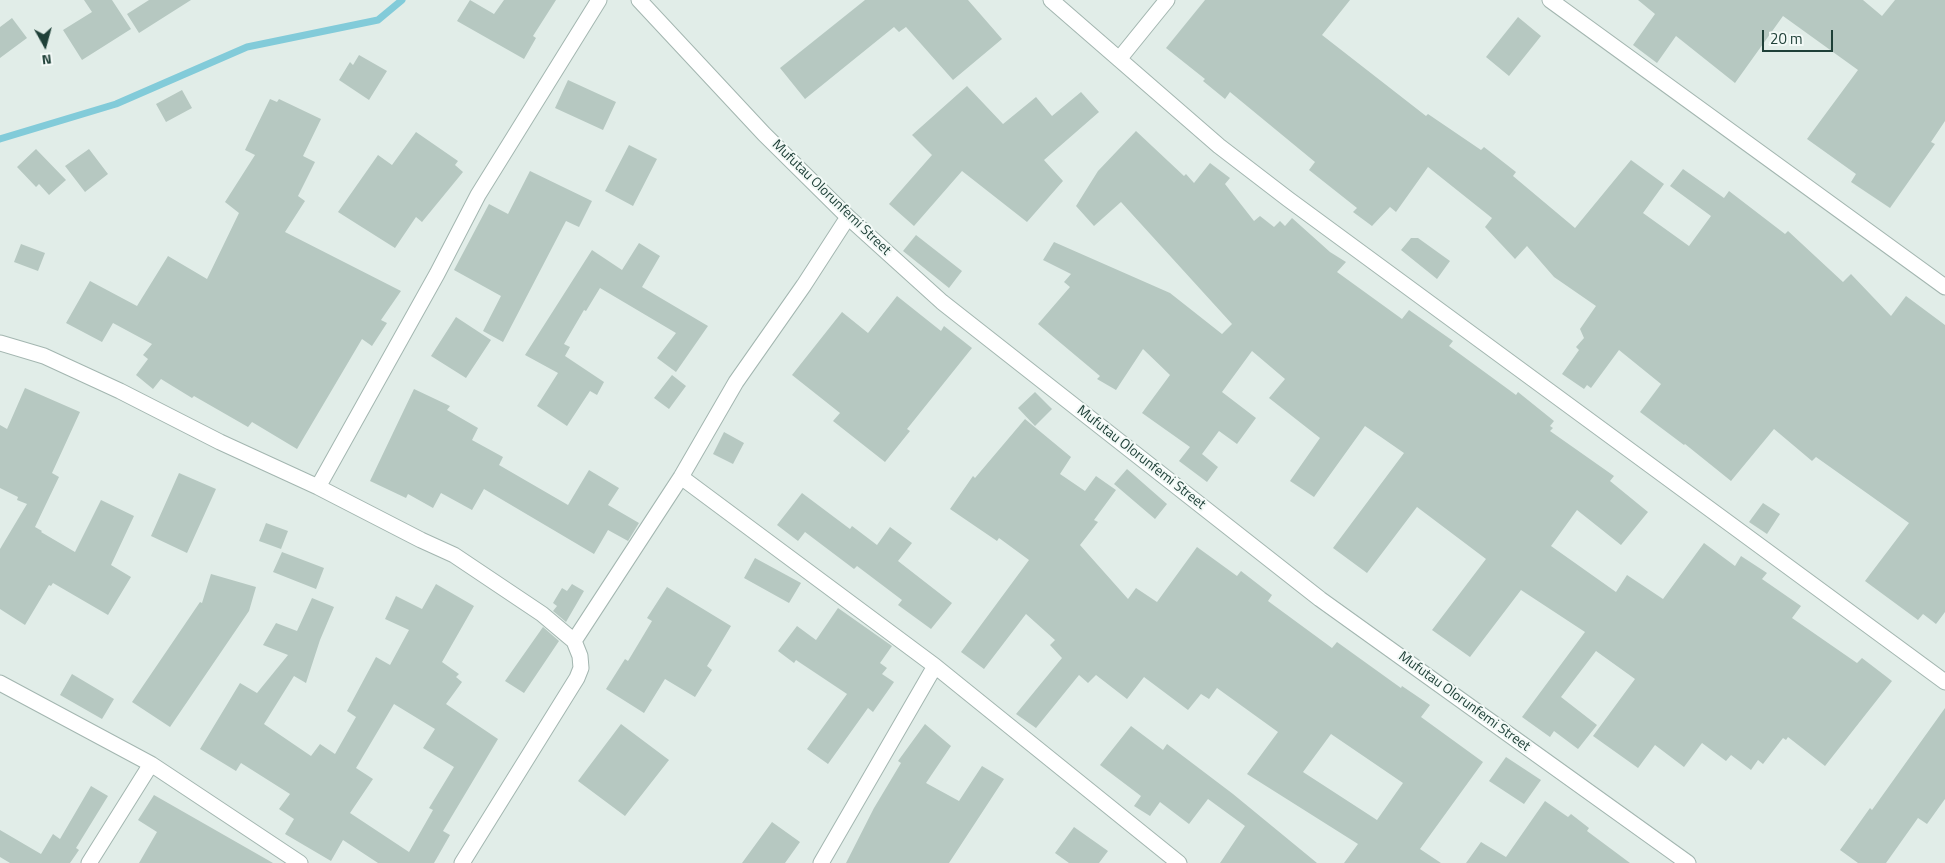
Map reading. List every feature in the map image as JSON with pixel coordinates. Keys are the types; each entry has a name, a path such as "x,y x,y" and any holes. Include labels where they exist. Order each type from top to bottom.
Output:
{"street":[{"path":"318,487 437,274 478,195 599,0"},
{"name":"Mufutau Olorunfemi Street","path":"639,0 764,134 848,217 942,302 1320,599 1688,863"},
{"path":"1050,0 1120,58 1219,146 1945,682"},
{"path":"1120,58 1167,0"},
{"path":"1550,0 1945,287"},
{"path":"574,642 681,477 736,382 804,285 848,217"},
{"path":"0,343 44,356 120,391 220,442 318,487 454,555 542,614 574,642 580,656 581,668 577,678 462,863"},
{"path":"681,477 935,666 1179,863"},
{"path":"821,863 935,666"},
{"path":"0,683 151,764 300,863"},
{"path":"89,863 151,764"}],"building":[{"path":"84,0 112,0 131,29 82,60 63,30 92,12"},
{"path":"149,0 191,0 139,33 127,14"},
{"path":"470,0 494,14 504,0 556,0 533,36 536,38 524,59 457,21"},
{"path":"865,0 968,0 1002,39 953,80 906,27 899,32 894,27 805,99 780,68"},
{"path":"1205,0 1350,0 1322,35 1426,116 1428,114 1481,150 1484,147 1516,172 1513,176 1575,228 1631,160 1664,184 1643,213 1689,246 1711,216 1670,186 1683,169 1724,198 1729,191 1785,234 1788,231 1843,282 1851,274 1891,316 1906,296 1945,325 1945,612 1936,624 1923,614 1918,620 1865,581 1909,523 1816,457 1812,461 1774,429 1731,481 1685,444 1640,412 1661,384 1619,350 1591,388 1587,385 1584,389 1562,374 1579,350 1576,347 1584,338 1580,329 1596,306 1554,277 1527,246 1515,259 1485,227 1492,218 1428,167 1396,212 1390,207 1372,226 1353,212 1357,208 1309,170 1315,162 1230,92 1225,99 1203,81 1205,79 1166,48"},
{"path":"1638,0 1863,0 1882,16 1895,0 1945,0 1945,121 1931,142 1935,144 1890,208 1851,182 1856,174 1807,139 1858,70 1783,16 1735,83 1676,36 1657,63 1633,45 1655,14"},
{"path":"1518,17 1541,36 1509,76 1486,57"},
{"path":"12,18 27,38 0,58 0,27"},
{"path":"359,55 387,71 369,100 339,80 350,62 353,65"},
{"path":"568,80 616,102 603,130 555,108"},
{"path":"967,86 1003,124 1036,97 1052,116 1081,92 1099,112 1044,160 1063,181 1027,222 962,171 914,226 889,204 932,155 912,135"},
{"path":"182,90 192,108 166,122 156,104"},
{"path":"270,99 277,102 279,99 321,119 303,156 315,162 298,196 305,201 285,232 401,291 381,320 387,323 372,346 362,339 297,449 252,422 248,427 194,396 192,398 161,379 153,389 136,375 148,359 143,355 152,344 113,323 102,342 66,323 90,281 137,306 168,256 207,279 239,213 225,202 255,155 245,150"},
{"path":"1136,131 1194,183 1210,163 1230,178 1225,184 1254,221 1260,216 1274,227 1280,221 1285,226 1292,218 1330,252 1346,262 1337,272 1402,319 1409,310 1453,341 1449,346 1516,395 1518,392 1554,421 1550,426 1553,428 1550,431 1614,476 1610,481 1648,512 1621,545 1577,510 1551,546 1616,592 1627,575 1663,599 1704,543 1735,566 1741,556 1767,573 1762,579 1801,606 1792,618 1857,663 1862,658 1892,681 1825,766 1788,737 1786,740 1783,738 1763,764 1758,760 1751,770 1731,755 1726,761 1702,743 1684,767 1655,745 1638,768 1593,736 1635,679 1596,651 1561,697 1597,725 1578,749 1554,731 1550,737 1522,717 1585,632 1521,590 1470,657 1432,630 1486,559 1417,507 1367,573 1333,548 1404,453 1365,426 1314,497 1290,481 1320,438 1269,398 1285,379 1252,351 1222,392 1256,418 1237,444 1219,431 1202,454 1218,467 1207,482 1179,461 1190,447 1142,413 1170,375 1143,349 1116,390 1097,379 1100,376 1038,324 1070,287 1064,282 1071,274 1043,260 1054,242 1170,293 1222,334 1232,324 1121,202 1094,226 1076,206 1098,171"},
{"path":"416,132 458,161 455,165 463,172 422,222 416,217 395,248 338,212 378,155 392,165"},
{"path":"629,145 657,159 633,206 605,191"},
{"path":"36,149 66,180 49,195 39,184 36,187 17,167"},
{"path":"89,149 108,174 85,192 65,166"},
{"path":"530,171 592,201 579,227 566,221 503,342 483,331 501,296 454,270 489,204 508,214"},
{"path":"916,235 962,271 949,288 903,251"},
{"path":"1411,238 1418,238 1450,261 1437,279 1401,250"},
{"path":"639,243 660,256 642,287 708,326 676,372 657,358 676,333 600,288 586,311 584,310 564,344 570,347 565,356 604,382 597,395 590,391 567,426 537,406 558,373 525,355 592,250 622,270"},
{"path":"21,244 45,253 38,271 14,262"},
{"path":"897,296 941,331 944,326 972,348 907,429 910,431 885,462 833,421 840,413 792,375 842,312 868,333"},
{"path":"456,317 491,340 466,378 431,356"},
{"path":"672,375 686,386 669,409 654,398"},
{"path":"25,388 80,412 52,473 59,477 35,527 75,552 101,500 134,516 111,565 131,577 108,615 53,583 51,586 49,585 25,625 0,609 0,549 27,504 17,500 18,497 0,488 0,425 7,429"},
{"path":"414,389 450,406 447,410 478,428 472,440 503,457 499,465 568,505 589,470 619,488 608,505 639,523 628,541 608,530 594,554 484,489 472,510 441,493 433,508 408,494 406,498 370,481"},
{"path":"1035,392 1052,409 1035,426 1018,408"},
{"path":"1025,419 1071,457 1060,474 1085,491 1096,476 1116,490 1094,520 1098,522 1080,545 1128,599 1136,588 1157,602 1197,547 1237,576 1241,571 1272,595 1268,601 1332,648 1337,642 1401,688 1402,686 1430,705 1421,717 1483,762 1420,849 1441,863 1344,863 1358,844 1247,774 1278,732 1217,688 1209,699 1201,694 1188,710 1144,677 1127,699 1096,675 1088,683 1079,675 1036,728 1016,714 1062,658 1050,645 1055,640 1026,614 984,669 961,652 1029,560 999,538 997,541 950,509 973,476 975,478","holes":["1331,734 1403,783 1377,820 1303,772"]},
{"path":"724,432 744,443 733,464 713,454"},
{"path":"1127,469 1167,504 1155,519 1114,484"},
{"path":"179,473 216,489 187,553 151,536"},
{"path":"802,493 850,529 852,526 877,545 890,527 912,543 898,561 952,603 931,629 898,605 902,600 857,566 854,569 805,532 798,541 777,525"},
{"path":"1763,503 1780,514 1767,534 1749,522"},
{"path":"266,523 288,531 281,549 259,541"},
{"path":"282,552 324,568 316,589 273,572"},
{"path":"755,558 801,583 789,603 744,578"},
{"path":"211,574 256,587 249,611 170,727 132,702 200,602 202,603"},
{"path":"436,584 474,606 442,662 459,674 456,677 462,682 446,704 498,739 443,831 450,835 434,863 378,863 343,840 331,861 285,834 294,819 279,809 290,794 241,763 236,771 200,749 240,683 257,693 288,655 263,645 276,623 297,631 312,598 334,607 320,640 306,683 294,676 264,724 311,756 320,744 335,754 356,717 347,711 376,657 390,665 409,630 385,619 396,596 422,609","holes":["394,704 435,729 423,748 454,767 429,808 433,810 409,852 350,813 373,779 356,768"]},
{"path":"572,584 584,591 566,622 553,611 557,606 553,603 562,588 567,591"},
{"path":"667,587 731,626 707,666 712,670 695,697 665,679 644,713 606,689 625,659 628,661 652,621 647,618"},
{"path":"838,608 892,646 880,663 887,668 882,674 894,682 873,712 868,708 828,764 807,749 847,694 796,660 794,663 778,651 797,626 816,640"},
{"path":"543,627 559,641 524,693 505,681"},
{"path":"72,674 114,699 102,719 60,695"},
{"path":"1945,708 1945,799 1927,824 1918,818 1886,863 1858,863 1840,850 1870,808 1872,810"},
{"path":"621,724 669,760 625,816 578,781"},
{"path":"925,724 951,746 926,783 959,801 982,766 1004,779 949,863 846,863 874,808 901,763 898,761"},
{"path":"1131,726 1163,750 1167,744 1233,794 1317,863 1220,863 1245,826 1208,799 1189,824 1160,802 1150,816 1134,806 1141,796 1100,765"},
{"path":"1506,757 1541,780 1524,804 1489,781"},
{"path":"91,786 108,796 76,848 79,850 70,863 10,863 0,857 0,830 41,854 53,834 60,839"},
{"path":"154,795 273,863 139,863 157,832 138,820"},
{"path":"1545,801 1568,817 1571,814 1589,828 1587,831 1630,863 1466,863 1481,842 1506,857"},
{"path":"772,822 800,842 785,863 742,863"},
{"path":"1074,827 1108,851 1099,863 1069,863 1055,853"}],"waterway":[{"path":"0,139 116,104 247,47 378,20 402,0"}]}
